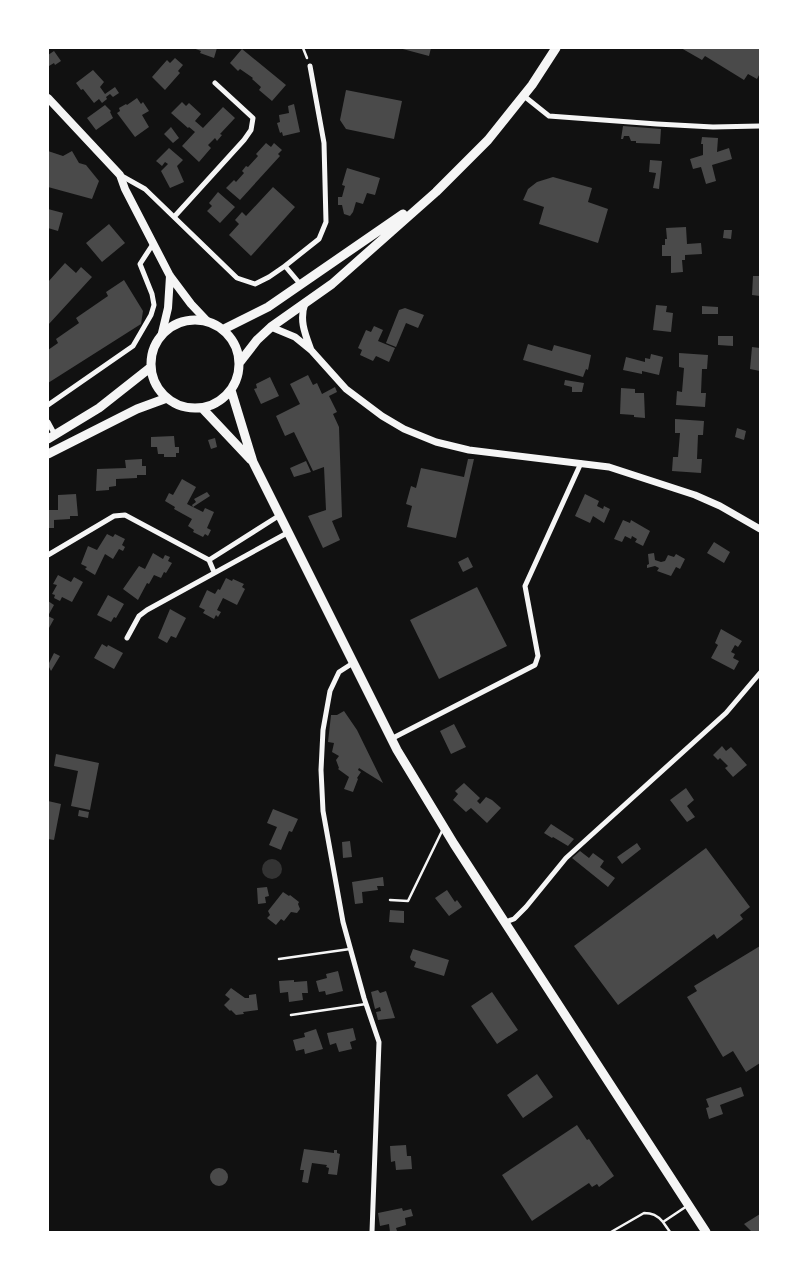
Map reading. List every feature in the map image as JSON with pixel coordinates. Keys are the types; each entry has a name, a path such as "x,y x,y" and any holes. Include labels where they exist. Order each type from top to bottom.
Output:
{"main road":[{"path":"240,362 257,340 332,284 436,192 488,140 524,96 556,48"},
{"path":"48,98 120,175 125,189 170,276 191,304 207,321"},
{"path":"224,329 268,307 436,192"},
{"path":"162,333 168,308 170,276"},
{"path":"195,319 207,321 224,329 238,349 240,362 238,376 231,390 223,398 202,408 189,408 167,398 158,389 153,379 151,367 151,355 155,343 162,333 183,321 195,319"},
{"path":"51,437 99,408 151,367"},
{"path":"231,390 253,462 392,739 444,828 504,923 706,1232"},
{"path":"48,454 138,409 167,398"},
{"path":"202,408 253,462"}],"street":[{"path":"120,175 145,189 237,278 255,284 269,277 319,239 326,222 324,143 310,66"},
{"path":"174,217 251,130 253,118 214,83"},
{"path":"524,96 549,116 713,127 760,126"},
{"path":"48,405 133,346 151,315 154,305 152,294 140,264 153,244"},
{"path":"285,266 301,285"},
{"path":"305,303 302,326 311,350"},
{"path":"272,327 294,337 311,350 346,389 382,416 404,429 436,442 469,450 609,467 695,495 720,506 760,529"},
{"path":"48,422 51,437"},
{"path":"392,739 535,665 538,656 525,586 581,463"},
{"path":"48,555 114,516 125,515 209,560 214,572"},
{"path":"209,560 280,515"},
{"path":"127,638 139,616 214,572 289,532"},
{"path":"353,663 339,672 330,691 323,730 322,810 343,922 379,1042 372,1232"},
{"path":"504,923 514,919 526,907 566,858 726,713 760,673"}],"lane":[{"path":"390,900 408,901 444,828"},
{"path":"279,959 351,949"},
{"path":"292,1015 367,1004"},
{"path":"663,1222 688,1205"},
{"path":"611,1232 644,1213 658,1216 670,1232"}],"path":[{"path":"303,48 310,66"}],"shaded area":[{"path":"272,859 279,862 282,869 279,876 272,879 265,876 262,869 265,862"}],"building":[{"path":"193,48 217,48 214,58 200,53 201,51"},
{"path":"399,48 431,48 429,56"},
{"path":"681,48 760,48 760,73 757,79 748,74 744,80 705,56 702,60"},
{"path":"242,49 286,85 272,101 259,90 261,87 253,78 240,69 238,71 230,63"},
{"path":"54,51 61,61 49,66 48,55"},
{"path":"175,58 183,65 178,71 180,73 165,90 152,77 167,60 170,63"},
{"path":"93,70 104,82 100,87 105,94 115,87 119,93 113,97 110,94 102,103 99,99 94,103 76,83"},
{"path":"346,90 402,101 394,139 346,129 340,120"},
{"path":"137,98 141,104 143,102 149,111 142,115 149,127 135,137 117,113 120,111 119,108"},
{"path":"182,102 186,106 189,103 201,114 195,121 203,128 223,107 235,118 220,134 222,135 217,141 215,138 208,145 211,148 199,162 182,146 195,132 171,113"},
{"path":"294,104 300,132 283,136 277,123 280,122 279,115 289,113 288,106"},
{"path":"105,105 111,111 113,118 96,130 87,118"},
{"path":"623,126 661,129 660,144 636,143 636,141 631,141 629,136 624,136 621,139"},
{"path":"171,127 179,138 173,143 164,134"},
{"path":"702,137 718,138 717,152 729,148 732,159 712,165 716,181 706,184 701,167 693,169 690,159 703,155"},
{"path":"266,143 271,147 274,143 282,150 278,154 280,156 240,200 226,188 234,180 236,182 244,173 242,171 258,156 256,154"},
{"path":"169,148 183,160 177,166 184,182 170,188 161,171 168,164 165,162 162,166 156,161"},
{"path":"48,151 63,156 72,151 79,163 86,165 99,181 92,199 48,187"},
{"path":"650,160 662,161 659,189 653,188 656,173 649,172"},
{"path":"347,168 380,178 375,195 367,193 363,204 356,202 350,216 344,214 342,205 338,205 338,197 342,197 345,186 342,185"},
{"path":"553,177 592,188 588,202 608,209 598,243 539,224 544,207 523,200 528,189 537,182"},
{"path":"273,187 295,207 251,256 229,235 239,224 235,220 242,212 246,216"},
{"path":"218,192 235,207 220,223 207,211 212,206 209,203"},
{"path":"48,209 63,213 58,231 48,228"},
{"path":"109,224 125,243 102,262 86,243"},
{"path":"686,227 687,244 701,243 702,254 685,255 685,260 682,260 683,272 671,273 671,256 662,256 662,245 665,245 665,239 667,239 666,228"},
{"path":"724,230 732,230 731,239 723,238"},
{"path":"65,263 76,273 81,267 92,277 48,325 48,282"},
{"path":"753,276 760,276 760,296 752,295"},
{"path":"124,280 143,311 141,324 48,383 48,350 58,343 56,339 79,323 76,318 108,296 106,292"},
{"path":"656,305 667,306 666,312 673,313 671,332 653,330"},
{"path":"702,306 718,307 718,314 702,314"},
{"path":"405,308 424,315 418,328 406,323 396,347 386,343 399,310"},
{"path":"374,326 383,330 378,341 395,348 389,362 376,356 373,361 360,355 362,350 358,348 366,330 371,332"},
{"path":"718,336 733,336 733,346 718,345"},
{"path":"528,344 552,351 554,345 591,355 588,370 586,369 583,377 523,360"},
{"path":"752,347 760,348 760,371 750,369"},
{"path":"679,353 708,355 707,369 702,369 701,393 706,393 705,407 676,405 677,391 682,392 684,368 679,367"},
{"path":"651,354 663,357 659,375 642,371 642,374 623,370 626,357 645,362 645,358 650,359"},
{"path":"308,375 313,385 317,383 322,394 335,387 337,392 329,396 337,412 333,414 339,427 342,517 332,521 340,540 323,548 308,516 326,510 324,467 313,471 294,432 285,436 276,416 300,404 290,384"},
{"path":"270,377 279,396 261,404 254,389 257,388 256,384"},
{"path":"565,380 584,383 582,392 572,392 572,387 564,385"},
{"path":"621,388 635,389 635,393 644,393 645,418 620,414"},
{"path":"675,419 704,421 703,435 698,435 697,459 702,459 701,473 672,471 673,457 678,457 680,433 675,433"},
{"path":"737,428 746,431 744,440 735,437"},
{"path":"174,436 175,447 179,447 179,453 176,453 176,457 164,457 164,454 158,454 157,447 151,447 151,437"},
{"path":"215,438 217,447 211,449 208,440"},
{"path":"142,459 142,466 146,466 146,475 137,475 137,478 116,479 116,486 109,487 109,490 96,491 97,469 126,468 125,460"},
{"path":"468,459 474,459 456,538 407,527 412,506 406,504 411,486 416,488 421,468 464,477"},
{"path":"306,461 311,472 294,477 290,468"},
{"path":"182,479 196,487 187,504 203,512 205,508 214,512 207,528 211,530 208,536 205,534 203,537 193,532 194,530 188,526 192,519 174,509 175,507 165,501 169,493 173,495"},
{"path":"207,492 210,496 193,507 192,505 196,502 194,499"},
{"path":"76,494 78,516 70,516 70,519 54,520 54,528 48,528 48,510 58,510 58,495"},
{"path":"585,494 599,501 597,506 603,509 604,506 610,509 604,523 593,516 590,523 575,516"},
{"path":"623,520 630,523 631,520 650,531 643,546 635,542 637,539 632,536 631,539 625,536 622,542 614,539"},
{"path":"107,534 113,537 115,534 125,539 122,545 125,547 123,551 119,549 113,559 105,554 95,575 81,564 88,546 97,550"},
{"path":"714,542 730,552 724,563 707,553"},
{"path":"153,553 163,559 165,555 170,557 168,561 172,563 161,578 154,575 149,584 147,583 138,600 123,589 139,566 145,569"},
{"path":"654,553 655,560 661,562 665,561 668,555 674,557 676,554 685,559 680,569 676,567 671,576 657,571 659,568 655,566 647,568 649,564 648,554"},
{"path":"468,557 473,567 463,572 458,562"},
{"path":"58,575 71,582 74,577 83,582 72,602 62,597 60,601 54,598 55,595 52,594 57,585 53,584"},
{"path":"226,578 244,584 242,587 245,589 237,605 223,598 217,610 221,612 214,619 203,613 205,610 199,607 207,590 215,594 218,589 220,590"},
{"path":"477,587 507,646 439,679 410,620"},
{"path":"108,595 124,604 116,618 114,617 111,622 97,615"},
{"path":"48,601 54,605 48,616"},
{"path":"170,609 186,618 176,638 171,636 167,643 158,638"},
{"path":"48,616 54,619 49,628 48,627"},
{"path":"721,629 742,641 738,647 735,645 731,652 735,654 733,658 739,661 734,670 711,658 718,645 715,643"},
{"path":"102,644 123,653 114,669 94,658"},
{"path":"54,653 60,656 51,671 48,665"},
{"path":"344,711 357,730 383,783 359,768 358,770 361,772 353,792 344,789 349,777 338,769 336,760 339,756 332,752 334,743 328,742 331,715 337,715"},
{"path":"454,724 466,747 451,754 440,731"},
{"path":"722,746 726,751 731,747 747,765 733,777 725,768 728,766 720,758 718,760 713,755"},
{"path":"56,754 99,763 90,810 71,806 78,771 54,766"},
{"path":"464,783 480,798 477,801 480,804 486,797 501,808 487,823 471,808 466,812 453,800 458,794 455,791"},
{"path":"686,788 694,800 687,806 695,817 687,822 670,800"},
{"path":"48,801 61,804 54,840 48,839"},
{"path":"273,809 298,819 292,832 289,831 281,850 269,845 277,827 267,823"},
{"path":"79,810 89,812 88,818 78,816"},
{"path":"551,824 574,839 568,846 544,833"},
{"path":"350,841 352,857 343,858 342,842"},
{"path":"637,843 641,849 622,864 617,857"},
{"path":"706,848 750,907 740,915 743,919 717,939 714,934 618,1005 574,946"},
{"path":"580,851 589,858 593,853 604,861 600,867 615,878 608,887 572,858"},
{"path":"383,877 384,886 377,886 378,890 362,892 363,903 355,904 352,882"},
{"path":"267,887 269,896 265,897 266,903 258,904 257,888"},
{"path":"447,890 455,902 457,900 462,907 449,916 435,898"},
{"path":"283,892 299,902 300,909 297,913 291,912 284,921 281,919 276,925 267,918 270,915 268,911"},
{"path":"390,910 404,911 404,923 389,922"},
{"path":"760,946 760,1063 746,1072 733,1051 723,1057 687,997 697,991 694,986"},
{"path":"413,949 449,960 444,976 414,967 416,962 411,960 410,957"},
{"path":"338,971 343,991 326,995 325,991 319,992 316,981 327,978 326,974"},
{"path":"294,980 294,982 307,981 308,993 302,993 303,1000 289,1002 288,992 280,993 279,981"},
{"path":"231,988 245,998 256,994 258,1010 236,1015 230,1011 224,1005 230,999 225,995"},
{"path":"378,990 380,993 386,991 395,1018 378,1020 376,1012 381,1011 380,1007 375,1009 371,992"},
{"path":"492,992 518,1030 497,1044 471,1006"},
{"path":"353,1028 356,1040 350,1042 352,1049 339,1052 336,1043 330,1045 327,1033"},
{"path":"316,1029 323,1049 305,1054 304,1049 296,1051 293,1040 305,1037 304,1033"},
{"path":"537,1074 553,1097 523,1118 507,1095"},
{"path":"741,1087 744,1096 720,1105 723,1114 709,1119 706,1108 709,1107 706,1099"},
{"path":"577,1125 614,1176 599,1187 597,1184 592,1187 589,1183 532,1221 502,1175"},
{"path":"406,1145 407,1156 411,1156 412,1169 396,1170 395,1161 391,1162 390,1146"},
{"path":"304,1149 334,1153 334,1150 337,1150 337,1153 340,1154 337,1175 328,1174 329,1168 326,1167 327,1165 312,1163 308,1183 302,1182 304,1170 300,1170"},
{"path":"219,1168 225,1171 228,1177 225,1183 219,1186 213,1183 210,1177 213,1171"},
{"path":"402,1208 403,1211 411,1209 413,1216 405,1218 406,1225 396,1228 397,1231 393,1232 390,1232 389,1224 380,1226 378,1213"},
{"path":"760,1214 760,1232 752,1232 744,1224"}]}
